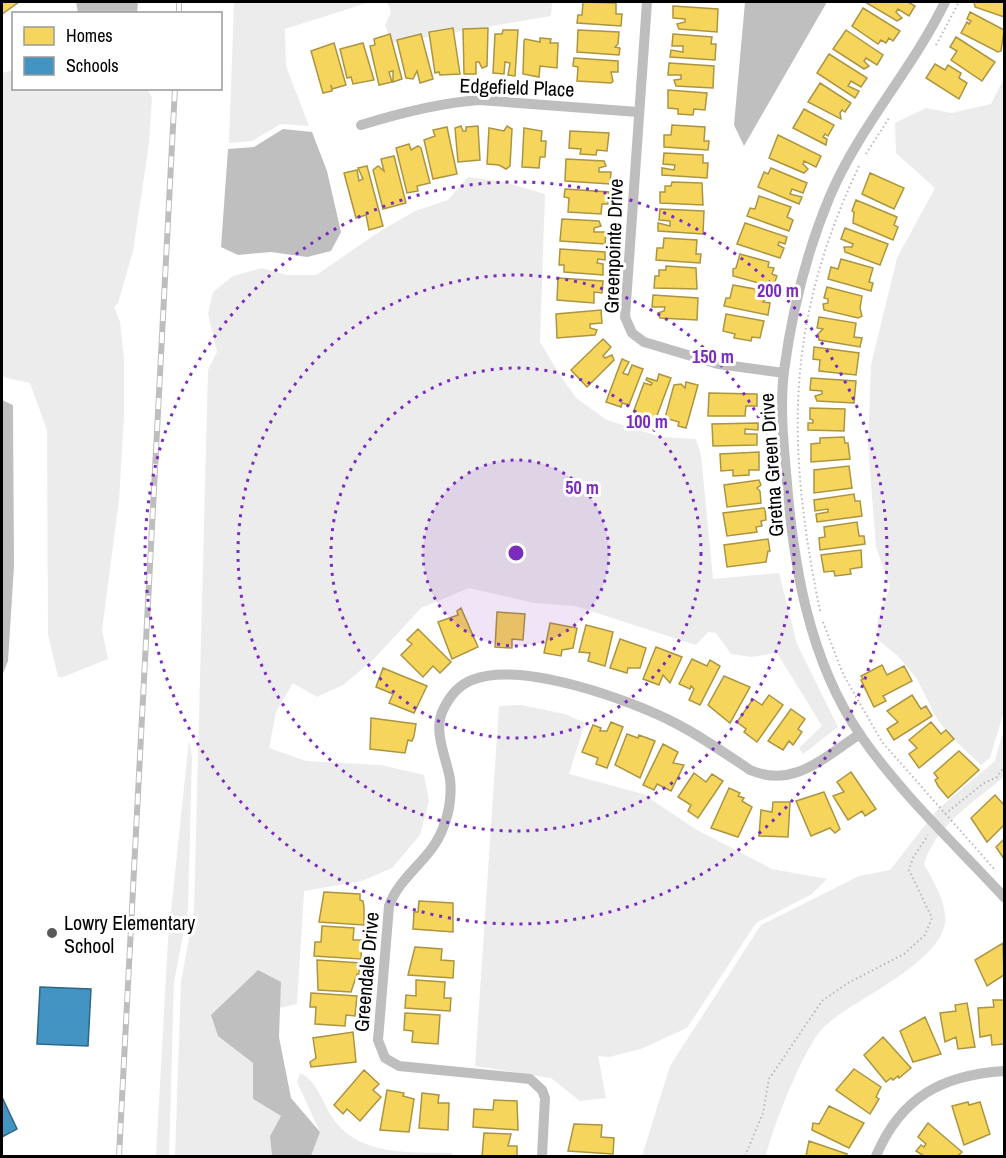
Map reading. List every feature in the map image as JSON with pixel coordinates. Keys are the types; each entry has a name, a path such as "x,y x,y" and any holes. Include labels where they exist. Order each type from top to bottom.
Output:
{"street":[{"name":"Greenpointe Drive","path":"647,2 626,317 632,333 644,342 680,355 718,364 784,373"},
{"name":"Gretna Green Drive","path":"945,2 933,25 854,145 830,195 802,274 792,317 784,373 782,414 788,503 802,597 816,645 836,692 860,734 901,788 1005,897"},
{"name":"Edgefield Place","path":"361,124 424,107 479,100 638,112"},
{"name":"Greendale Drive","path":"542,1156 545,1098 542,1090 530,1079 399,1066 385,1058 378,1040 389,906 394,893 434,846 443,829 448,809 450,779 439,727 442,710 451,696 471,680 488,675 537,678 596,692 664,717 750,770 764,776 777,777 800,772 860,734"},
{"path":"876,1156 887,1130 930,1088 973,1073 1005,1071"}],"path":[{"path":"932,52 959,2"},
{"path":"890,116 861,162 845,195 824,247 811,295 798,375 798,460 810,565 820,614 834,652 855,697 882,742 998,872"},
{"path":"745,1156 764,1113 769,1079 822,1001 848,983 904,954 925,935 932,918 909,870 913,858 945,814 984,783 997,777 1005,767"}],"shaded area":[{"path":"76,2 138,2 137,12 78,12"},
{"path":"234,2 370,2 285,29 286,66 309,126 281,124 252,141 229,143"},
{"path":"387,2 552,2 551,16 392,43 385,25 391,12"},
{"path":"745,2 827,2 744,146 734,125"},
{"path":"12,70 12,90 148,90 152,97 149,143 133,251 118,303 114,307 120,322 124,359 124,415 119,500 102,630 108,659 63,677 58,677 48,634 47,430 30,383 2,377 2,73"},
{"path":"1004,78 1004,711 990,758 981,765 949,735 937,719 917,679 898,656 877,639 878,618 890,587 876,547 868,445 871,365 897,258 935,188 896,153 895,123 926,108 952,113 991,104"},
{"path":"283,129 312,132 327,171 341,232 331,251 307,257 271,252 238,255 221,247 228,149 254,147"},
{"path":"468,177 505,182 545,194 540,342 576,398 607,420 661,437 696,439 701,455 713,579 779,573 797,644 838,727 803,754 799,748 822,726 777,653 751,657 731,654 716,633 708,632 696,645 575,606 534,603 469,588 421,608 373,660 343,685 317,697 293,683 276,712 269,748 306,761 381,765 424,775 429,801 420,835 392,868 362,881 304,891 297,1004 279,1008 281,982 219,1036 253,1063 253,1099 281,1116 270,1136 272,1156 175,1156 181,982 194,910 208,370 217,352 208,314 213,292 233,276 262,268 287,275 316,275 382,230 415,211 448,200"},
{"path":"2,400 13,405 14,566 8,661 2,676"},
{"path":"521,705 565,714 585,723 569,774 643,794 697,830 772,869 827,879 812,894 756,923 687,1028 641,1049 609,1057 598,1056 606,1098 580,1101 551,1078 475,1066 499,706"},
{"path":"1004,728 1004,777 946,826 929,850 924,864 942,901 945,914 943,931 933,947 917,963 836,1017 815,1038 782,1108 766,1156 642,1156 670,1066 761,925 859,876 890,870 937,810 995,761"},
{"path":"189,740 192,757 188,909 174,982 169,1156 156,1156 168,940"},
{"path":"258,970 281,982 279,1037 291,1098 320,1132 311,1156 272,1156 270,1136 281,1116 253,1099 253,1063 218,1036 211,1015"},
{"path":"300,1073 315,1086 332,1117 343,1130 356,1139 386,1150 452,1153 452,1156 311,1156 320,1132 297,1082"}],"building: Homes":[{"path":"2,2 19,2 2,14"},
{"path":"583,2 616,3 616,14 622,14 621,26 577,23 578,15 582,15"},
{"path":"865,2 908,2 915,6 909,16 898,9 896,12 902,18 897,21"},
{"path":"974,2 1004,2 1004,17 975,7"},
{"path":"673,6 718,9 717,32 679,29 677,24 685,22 685,19 673,18"},
{"path":"863,8 900,31 893,41 889,38 886,43 881,40 878,44 852,26"},
{"path":"970,12 1004,30 1001,51 998,52 961,33 967,22 969,24 971,21 967,19"},
{"path":"453,28 460,74 440,75 439,72 435,73 429,32"},
{"path":"488,28 487,66 482,68 479,62 476,62 476,74 464,74 463,29"},
{"path":"503,30 518,30 515,76 508,75 510,63 505,62 504,74 493,73 495,34 502,34"},
{"path":"578,30 619,32 618,44 615,47 620,48 619,55 577,52"},
{"path":"846,30 883,55 877,65 866,58 864,61 869,66 864,69 833,49"},
{"path":"390,34 402,79 393,82 393,71 389,72 392,82 379,85 370,46 375,45 374,39"},
{"path":"421,34 433,79 420,83 417,71 413,79 406,78 397,40"},
{"path":"673,34 712,37 711,44 716,44 715,60 670,57 671,50 683,52 683,46 672,46"},
{"path":"956,37 995,62 982,81 951,60 957,51 950,47"},
{"path":"540,38 551,39 550,43 558,43 557,68 540,66 539,77 523,74 524,41 525,39 540,42"},
{"path":"334,43 346,85 332,89 331,85 332,91 323,93 311,51"},
{"path":"363,43 374,80 353,84 351,77 347,78 340,49"},
{"path":"829,54 867,78 861,87 851,81 848,86 859,91 855,98 817,73"},
{"path":"574,58 618,61 618,72 611,72 613,81 611,83 577,81 578,67 573,66"},
{"path":"669,63 714,66 713,88 676,86 674,80 681,79 681,75 668,75"},
{"path":"935,64 945,70 948,65 961,73 959,78 967,83 959,99 926,78"},
{"path":"820,83 851,103 845,112 842,110 840,113 841,119 808,102"},
{"path":"668,90 707,93 705,110 694,109 693,115 678,114 678,109 668,108"},
{"path":"804,109 834,125 828,136 825,134 823,137 827,139 826,145 793,128"},
{"path":"672,125 705,127 704,141 709,141 708,150 664,147 664,135 671,135"},
{"path":"461,126 463,131 466,131 466,127 478,126 480,160 458,162 455,128"},
{"path":"507,126 512,129 510,166 506,169 499,165 487,164 489,128 504,131"},
{"path":"447,127 457,174 433,179 424,140 435,136 433,130"},
{"path":"524,128 542,131 541,141 546,141 545,157 540,157 539,168 522,167"},
{"path":"570,131 609,133 607,151 597,150 596,155 580,154 581,149 569,148"},
{"path":"778,135 821,156 816,167 804,161 803,164 808,169 804,173 769,158"},
{"path":"409,144 411,150 418,146 421,148 430,183 417,186 418,191 407,193 396,148"},
{"path":"664,153 703,155 703,163 708,163 707,178 662,175 662,168 674,170 675,165 663,164"},
{"path":"394,156 406,203 383,209 373,170 378,166 384,171 381,159"},
{"path":"566,159 604,161 606,166 599,168 599,172 611,172 610,184 565,181"},
{"path":"367,166 383,226 369,230 366,215 356,218 344,173 357,170 359,181 363,179 358,168"},
{"path":"771,168 807,183 803,193 792,189 790,194 802,197 799,204 758,187 764,172 768,174"},
{"path":"870,173 904,188 894,209 862,194"},
{"path":"672,182 702,183 703,205 660,203 660,192 665,192 665,186 671,186"},
{"path":"565,189 609,192 608,204 602,204 601,214 568,212 569,198 564,197"},
{"path":"759,196 791,207 787,217 793,220 789,231 747,216 750,208 755,209"},
{"path":"856,200 897,217 894,225 898,227 893,240 853,223 854,212 852,211"},
{"path":"660,209 704,211 703,234 658,231 658,223 670,226 670,221 659,220"},
{"path":"562,219 599,221 601,226 594,228 594,232 606,232 605,244 560,241"},
{"path":"745,223 787,237 785,244 779,242 778,245 784,248 780,258 737,244"},
{"path":"845,228 888,244 880,265 845,252 844,247 852,247 853,244 841,239"},
{"path":"664,238 697,240 696,254 701,254 700,263 656,260 657,248 663,248"},
{"path":"560,249 605,252 605,260 598,259 597,263 603,264 603,275 564,272 564,265 559,265"},
{"path":"740,254 769,262 768,267 774,268 772,274 777,276 773,287 733,276 733,269 736,268"},
{"path":"841,259 873,268 869,282 873,283 871,291 828,279 831,267 838,269"},
{"path":"666,266 696,268 697,289 654,288 655,276 659,276 659,270 666,270"},
{"path":"558,278 603,281 602,293 594,292 594,303 557,300"},
{"path":"733,285 766,291 767,297 763,302 770,303 768,315 724,306 726,298 730,298"},
{"path":"827,287 862,296 860,308 862,316 858,318 824,310 823,304 828,303 828,299 824,298"},
{"path":"653,295 698,298 697,320 660,318 658,313 664,311 665,307 652,307"},
{"path":"601,310 602,323 590,324 590,328 597,330 595,335 557,338 556,314"},
{"path":"726,314 764,321 760,338 752,337 751,341 734,338 735,334 723,331"},
{"path":"819,317 856,323 854,337 862,338 860,347 819,340 818,334 823,329 817,328"},
{"path":"603,339 611,347 603,356 605,358 612,355 614,360 587,387 571,370"},
{"path":"814,347 859,353 856,375 819,371 820,360 813,359"},
{"path":"622,359 629,362 623,373 628,375 632,365 643,369 629,405 622,403 621,407 606,402"},
{"path":"659,374 671,378 655,421 633,413 644,383 651,385 652,383 646,380 647,378 657,381"},
{"path":"811,378 856,381 854,403 817,401 815,396 822,394 822,391 810,390"},
{"path":"686,382 698,385 686,428 678,426 679,422 665,418 674,385 681,384 685,388"},
{"path":"709,393 757,394 757,406 746,406 745,416 708,416"},
{"path":"810,408 845,409 844,431 808,430 808,423 813,423 810,419"},
{"path":"758,423 758,430 745,429 745,434 757,434 757,445 713,446 712,424"},
{"path":"844,437 845,443 848,443 850,459 811,462 811,444 820,443 820,438"},
{"path":"759,452 759,470 749,470 749,475 733,476 733,470 721,471 720,454"},
{"path":"849,466 852,488 814,493 814,470"},
{"path":"759,480 761,485 757,488 760,491 761,503 727,507 724,485"},
{"path":"854,494 855,501 860,501 862,516 817,522 816,514 828,512 828,509 815,511 814,500"},
{"path":"765,508 766,520 761,521 762,526 756,527 757,532 727,536 723,513"},
{"path":"857,522 859,536 864,536 865,544 820,550 819,538 825,537 824,527"},
{"path":"768,539 770,551 768,551 766,562 727,567 724,545"},
{"path":"861,550 862,567 850,569 851,574 835,576 834,571 824,572 821,555"},
{"path":"461,608 478,647 452,659 438,622 458,615 457,611"},
{"path":"497,612 525,614 523,640 512,639 512,648 495,647"},
{"path":"550,623 577,628 573,648 562,650 561,656 544,653"},
{"path":"586,625 613,632 605,666 588,661 590,653 579,652"},
{"path":"418,629 451,662 440,673 433,666 423,677 401,655 412,644 407,640"},
{"path":"620,639 646,648 640,668 628,668 627,673 610,668"},
{"path":"656,647 682,657 670,683 663,675 659,685 643,679"},
{"path":"692,659 707,666 710,660 720,666 700,705 689,700 694,689 691,686 690,689 679,684"},
{"path":"882,665 887,675 904,666 912,681 883,696 886,701 874,707 861,676"},
{"path":"383,668 427,686 414,713 389,703 393,694 376,687"},
{"path":"724,676 750,687 730,723 708,705"},
{"path":"769,695 783,705 757,742 744,732 746,729 737,722 753,699 762,705"},
{"path":"912,695 921,709 926,706 932,716 894,740 887,729 898,722 887,711"},
{"path":"791,709 805,719 798,729 802,732 793,745 789,741 783,750 768,741"},
{"path":"371,718 416,724 414,736 412,741 408,740 405,753 370,749"},
{"path":"611,722 623,727 607,768 596,764 598,758 582,752 593,725 601,728 600,731 607,731"},
{"path":"931,722 941,734 946,730 954,739 919,768 909,754 917,748 909,740"},
{"path":"627,734 638,738 639,735 655,741 640,778 615,765"},
{"path":"663,744 678,752 673,763 684,765 671,791 657,784 654,790 643,785"},
{"path":"959,751 979,770 948,798 938,786 935,780 938,778 934,773"},
{"path":"851,772 876,809 865,816 862,811 848,820 833,796 844,792 837,782"},
{"path":"694,773 706,782 712,774 723,781 698,818 688,811 691,805 678,797"},
{"path":"729,788 740,793 738,796 744,798 742,801 752,807 738,837 711,828"},
{"path":"824,792 840,829 835,833 830,828 811,836 796,801"},
{"path":"995,795 1004,805 1004,825 987,842 971,818"},
{"path":"773,802 790,802 788,837 759,836 761,810 772,812"},
{"path":"1004,839 1004,859 996,847"},
{"path":"324,892 360,894 364,907 364,925 319,922"},
{"path":"419,901 453,903 453,932 413,929 414,912 418,912"},
{"path":"322,926 354,928 353,940 362,940 361,959 314,956 315,942 321,942"},
{"path":"1003,943 1004,975 987,986 975,960"},
{"path":"415,947 442,949 441,960 454,961 453,978 408,975"},
{"path":"317,960 360,963 359,974 357,974 351,992 318,990"},
{"path":"416,980 445,982 444,998 451,998 450,1011 405,1008 406,995 416,996"},
{"path":"311,993 357,996 355,1016 346,1015 345,1026 315,1024 316,1007 310,1007"},
{"path":"993,1000 1004,1000 1004,1044 992,1045 991,1035 980,1037 978,1008 994,1007"},
{"path":"967,1003 975,1047 958,1049 956,1037 945,1042 940,1013 956,1011 955,1005"},
{"path":"405,1013 440,1015 438,1044 412,1042 413,1031 404,1030"},
{"path":"925,1017 941,1054 913,1062 900,1031"},
{"path":"353,1032 356,1062 311,1067 310,1062 316,1058 313,1038"},
{"path":"883,1037 911,1068 899,1078 898,1076 893,1080 891,1078 886,1082 864,1055"},
{"path":"854,1069 881,1087 876,1097 879,1099 870,1114 836,1090"},
{"path":"364,1070 379,1084 373,1090 381,1097 360,1121 347,1109 343,1114 334,1105"},
{"path":"387,1090 404,1093 403,1096 414,1099 409,1132 380,1130"},
{"path":"422,1093 439,1095 438,1103 449,1103 448,1130 419,1128"},
{"path":"494,1100 517,1101 518,1130 473,1127 474,1109 493,1110"},
{"path":"968,1102 969,1105 980,1102 990,1134 964,1145 952,1106"},
{"path":"829,1106 864,1123 849,1148 812,1130 813,1123 819,1124"},
{"path":"928,1123 962,1152 958,1156 924,1156 916,1151 921,1145 924,1147 926,1144 918,1137"},
{"path":"574,1124 602,1125 601,1137 614,1138 613,1154 568,1151"},
{"path":"484,1133 511,1134 508,1146 517,1146 517,1156 482,1156"},
{"path":"809,1141 847,1154 846,1156 806,1156"}],"building: Schools":[{"path":"40,987 91,989 88,1046 37,1044"},
{"path":"2,1097 17,1129 2,1137"}],"railway":[{"path":"179,2 179,12"},
{"path":"119,1156 175,90"}],"place":[{"name":"Lowry Elementary School","path":"52,933"}]}
